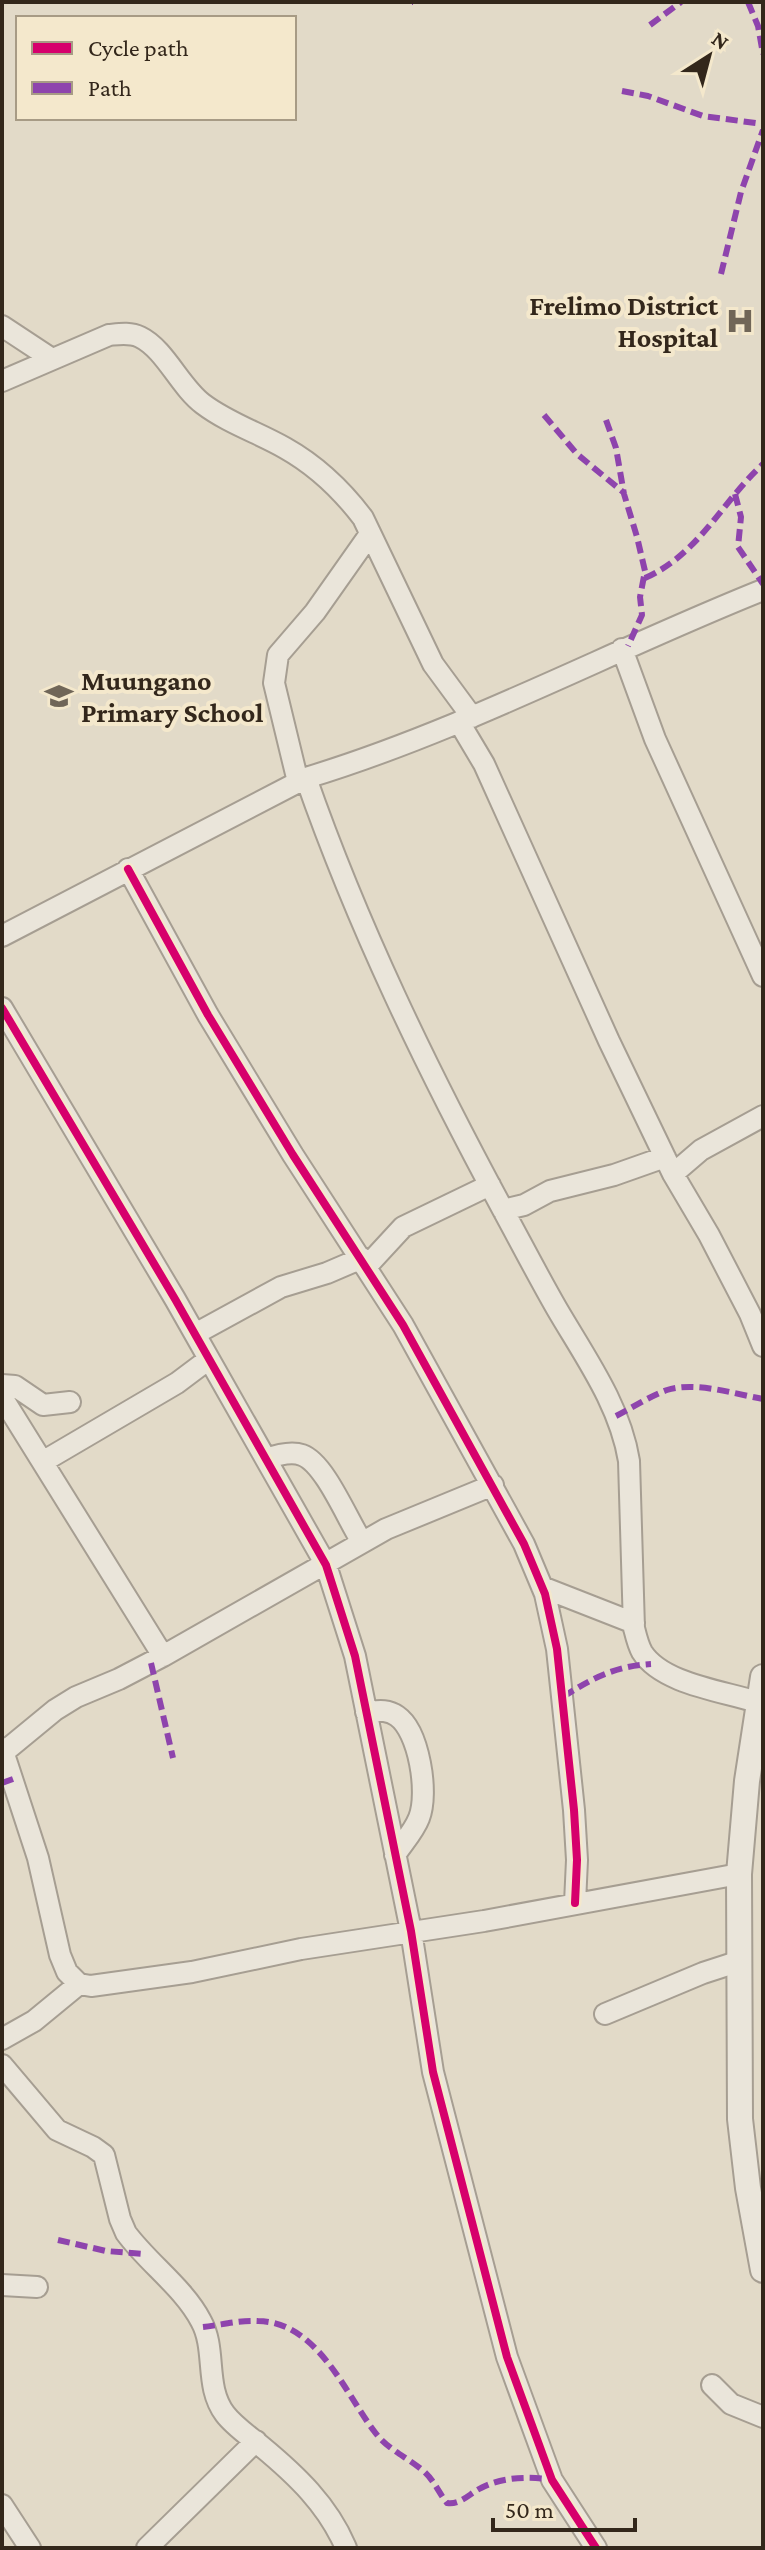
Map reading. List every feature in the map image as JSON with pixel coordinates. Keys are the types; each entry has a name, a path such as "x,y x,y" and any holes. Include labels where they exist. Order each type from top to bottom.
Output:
{"street":[{"path":"2,326 52,359"},
{"path":"2,381 109,335 125,333 140,337 170,365 180,382 203,405 285,447 321,471 347,496 363,518 433,664 466,720 603,1027 669,1166 737,1287 763,1346"},
{"path":"370,534 315,612 278,655 274,683 302,780 404,1017 503,1210 603,1384 626,1442 634,1623 639,1646 652,1665 671,1677 757,1702"},
{"path":"2,936 302,780 359,762 466,720 622,649 761,597"},
{"path":"622,649 661,753 763,976"},
{"path":"128,869 216,1028 419,1353 524,1544 542,1587 557,1649 570,1757 577,1860 575,1903"},
{"path":"2,1008 195,1334 326,1565 355,1656 411,1931 433,2072 507,2357 552,2480 596,2548"},
{"path":"503,1210 524,1205 550,1191 614,1175 669,1166 763,1116"},
{"path":"195,1334 281,1287 364,1262 403,1227 490,1185"},
{"path":"44,1461 177,1383 209,1359"},
{"path":"2,1385 15,1386 43,1405 70,1402"},
{"path":"2,1397 163,1656"},
{"path":"266,1459 294,1453 309,1459 325,1477 362,1542"},
{"path":"493,1485 362,1542 235,1617 66,1703 3,1750 38,1858 60,1955 67,1972 79,1984 91,1986 192,1972 301,1949 484,1921 739,1874"},
{"path":"542,1587 634,1623"},
{"path":"763,1677 757,1702 755,1780 739,1874 740,2119 756,2188 763,2270"},
{"path":"366,1712 385,1710 396,1715 413,1738 418,1758 423,1801 419,1818 395,1855"},
{"path":"605,2014 740,1961"},
{"path":"2,2039 34,2021 79,1984"},
{"path":"2,2065 57,2130 104,2155 126,2233 201,2320 208,2339 217,2402 227,2417 291,2472 328,2512 346,2548"},
{"path":"2,2285 37,2287"},
{"path":"712,2385 731,2404 763,2417"},
{"path":"147,2548 256,2441"},
{"path":"2,2505 30,2548"}],"marked path":[{"path":"650,25 681,2"},
{"path":"748,2 758,26 763,54"},
{"path":"622,91 648,96 703,116 763,124"},
{"path":"721,274 741,192 763,130"},
{"path":"544,415 577,454 623,492"},
{"path":"606,420 616,448 624,494 645,571 640,597 642,615 628,646"},
{"path":"645,578 664,568 695,542 763,464"},
{"path":"735,494 741,517 738,547 763,584"},
{"path":"616,1416 667,1390 678,1388 715,1389 763,1399"},
{"path":"151,1663 173,1758"},
{"path":"563,1697 605,1674 651,1664"},
{"path":"2,1783 13,1779"},
{"path":"58,2240 106,2251 143,2254"},
{"path":"203,2327 258,2321 279,2324 297,2333 327,2361 379,2437 425,2473 447,2503 457,2502 489,2484 507,2480 552,2480"}],"cycle path":[{"path":"128,869 208,1015 293,1155 403,1325 524,1544 545,1594 557,1649 574,1810 577,1860 575,1903"},
{"path":"2,1008 175,1299 326,1565 355,1656 411,1931 433,2072 507,2357 552,2480 596,2548"}],"place":[{"name":"Frelimo District Hospital","path":"740,321"},
{"name":"Muungano Primary School","path":"59,696"}]}
